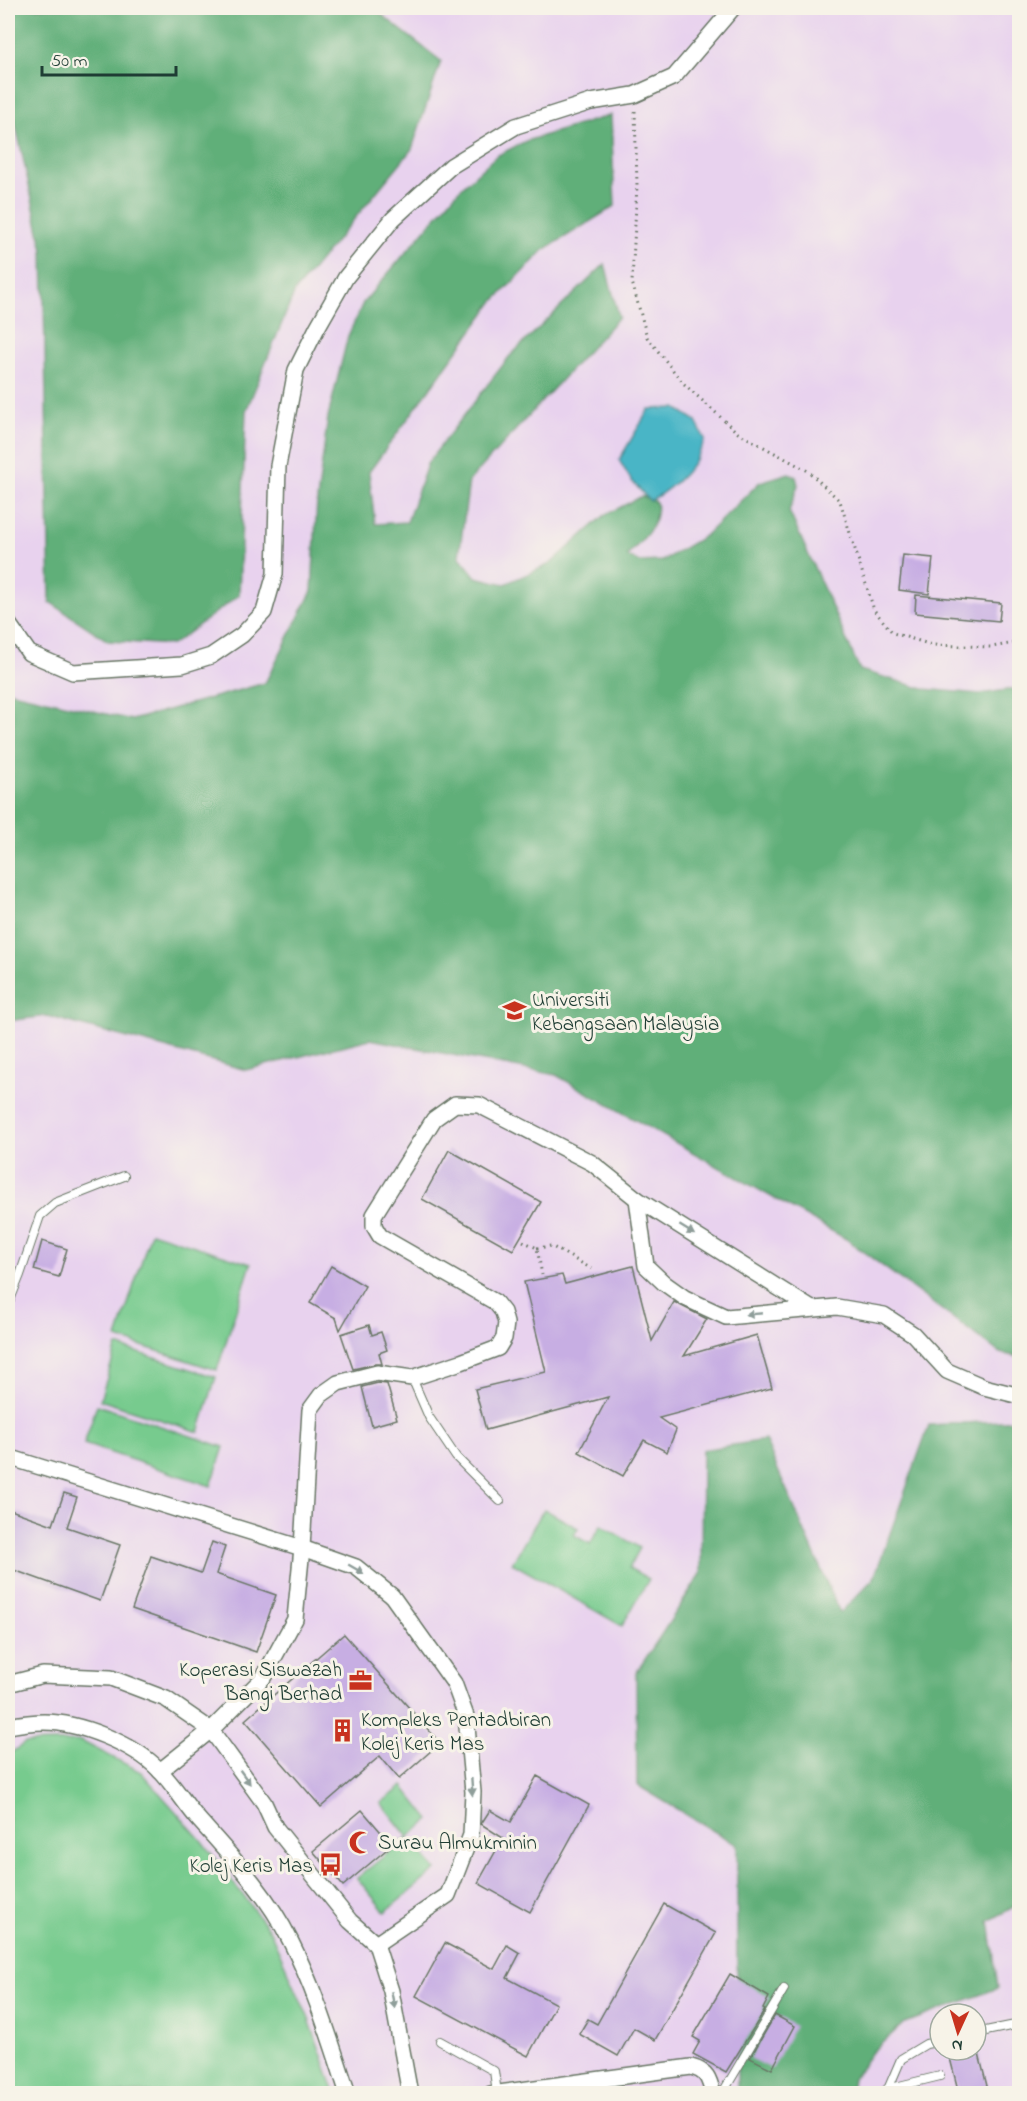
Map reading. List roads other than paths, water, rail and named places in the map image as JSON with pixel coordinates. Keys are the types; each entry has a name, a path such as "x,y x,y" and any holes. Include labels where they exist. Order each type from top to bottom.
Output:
{"street":[{"path":"8,623 29,652 73,672 182,665 211,656 242,635 264,612 275,574 278,466 296,370 316,328 346,277 393,219 451,166 516,126 591,102 634,95 674,77 733,8"},
{"path":"160,1771 211,1730 264,1678 295,1619 302,1548 310,1410 321,1395 338,1383 377,1373 412,1378 498,1348 504,1338 506,1323 503,1312 495,1302 380,1236 374,1226 374,1215 434,1119 455,1104 478,1105 592,1164 637,1198 812,1309"},
{"path":"637,1198 646,1266 685,1298 726,1317 837,1307 884,1315 913,1334 947,1371 984,1386 1020,1396"},
{"path":"8,1457 302,1548 356,1567 392,1596 454,1683 465,1716 473,1792 471,1835 448,1895 376,1944"},
{"path":"8,1684 43,1675 111,1678 166,1699 211,1730 264,1803 275,1827 350,1921 376,1944 391,1991 410,2094"},
{"path":"8,1726 45,1722 93,1731 143,1755 160,1771 233,1858 266,1901 290,1938 325,2024 348,2094"},
{"path":"494,2093 565,2089 691,2067 700,2069 709,2076 713,2094"}],"lane":[{"path":"8,1305 40,1216 55,1203 124,1176"},
{"path":"412,1378 429,1417 456,1457 500,1501"},
{"path":"722,2094 784,1989"},
{"path":"988,2031 1019,2026"},
{"path":"440,2041 494,2071 494,2093"},
{"path":"886,2091 901,2059 928,2044"},
{"path":"886,2091 940,2076"}],"water":[{"path":"676,408 695,420 705,439 696,458 683,475 650,501 631,480 619,460 649,409"}],"place":[{"name":"Universiti Kebangsaan Malaysia","path":"514,1011"},
{"name":"Koperasi Siswazah Bangi Berhad","path":"360,1681"},
{"name":"Kompleks Pentadbiran Kolej Keris Mas","path":"343,1731"},
{"name":"Surau Almukminin","path":"360,1842"},
{"name":"Kolej Keris Mas","path":"331,1865"}]}
